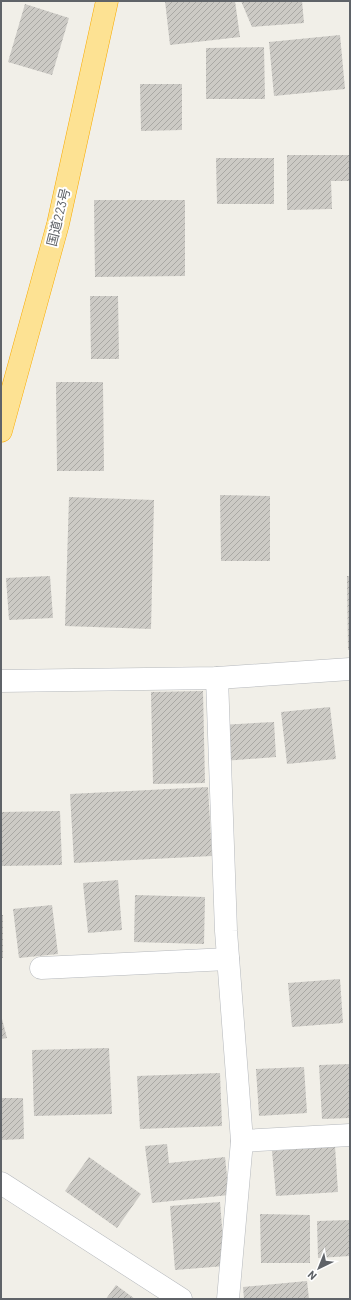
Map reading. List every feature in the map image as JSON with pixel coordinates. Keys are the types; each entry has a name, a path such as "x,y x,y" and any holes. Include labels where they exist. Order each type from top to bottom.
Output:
{"highway":[{"name":"国道223号","path":"1,431 58,224 107,1"}],"street":[{"path":"1,681 217,678 350,669"},
{"path":"217,678 228,959 242,1141 228,1299"},
{"path":"41,968 228,959"},
{"path":"242,1141 350,1135"},
{"path":"1,1183 180,1299"}],"building":[{"path":"165,1 235,1 240,37 170,45"},
{"path":"241,1 302,1 304,23 252,27"},
{"path":"25,4 69,18 52,75 8,62"},
{"path":"340,35 345,89 274,96 269,42"},
{"path":"264,47 265,99 206,99 206,48"},
{"path":"140,84 182,84 182,130 141,131"},
{"path":"287,155 350,155 350,181 331,181 332,209 287,210"},
{"path":"216,158 274,158 274,204 217,204"},
{"path":"94,200 185,200 185,276 95,277"},
{"path":"90,296 118,296 119,359 91,359"},
{"path":"56,382 103,382 104,471 57,471"},
{"path":"220,495 270,496 270,561 221,561"},
{"path":"69,497 154,500 151,629 65,626"},
{"path":"50,576 53,618 9,620 6,578"},
{"path":"347,576 350,576 350,650 348,650"},
{"path":"203,691 205,783 153,784 151,692"},
{"path":"330,707 336,759 287,764 281,712"},
{"path":"274,722 276,757 223,761 220,725"},
{"path":"208,787 212,856 74,863 70,794"},
{"path":"60,811 62,865 1,866 1,812"},
{"path":"118,880 122,930 88,933 83,883"},
{"path":"135,895 205,897 204,944 134,942"},
{"path":"52,905 58,954 19,958 13,909"},
{"path":"1,915 3,915 3,958 1,958"},
{"path":"340,979 343,1023 292,1027 288,983"},
{"path":"1,1015 7,1038 1,1039"},
{"path":"109,1048 112,1114 34,1116 32,1050"},
{"path":"350,1064 350,1118 322,1119 319,1065"},
{"path":"304,1067 307,1113 259,1116 256,1069"},
{"path":"220,1073 222,1126 140,1129 137,1076"},
{"path":"1,1098 23,1098 24,1139 1,1140"},
{"path":"167,1144 169,1163 225,1157 229,1195 152,1203 145,1146"},
{"path":"335,1146 338,1192 276,1196 272,1151"},
{"path":"89,1157 141,1194 117,1228 65,1191"},
{"path":"220,1202 225,1266 175,1270 170,1206"},
{"path":"260,1214 310,1215 310,1263 261,1263"},
{"path":"350,1220 350,1256 318,1258 317,1221"},
{"path":"307,1281 309,1299 244,1299 243,1287"},
{"path":"116,1285 135,1299 106,1299"}]}
